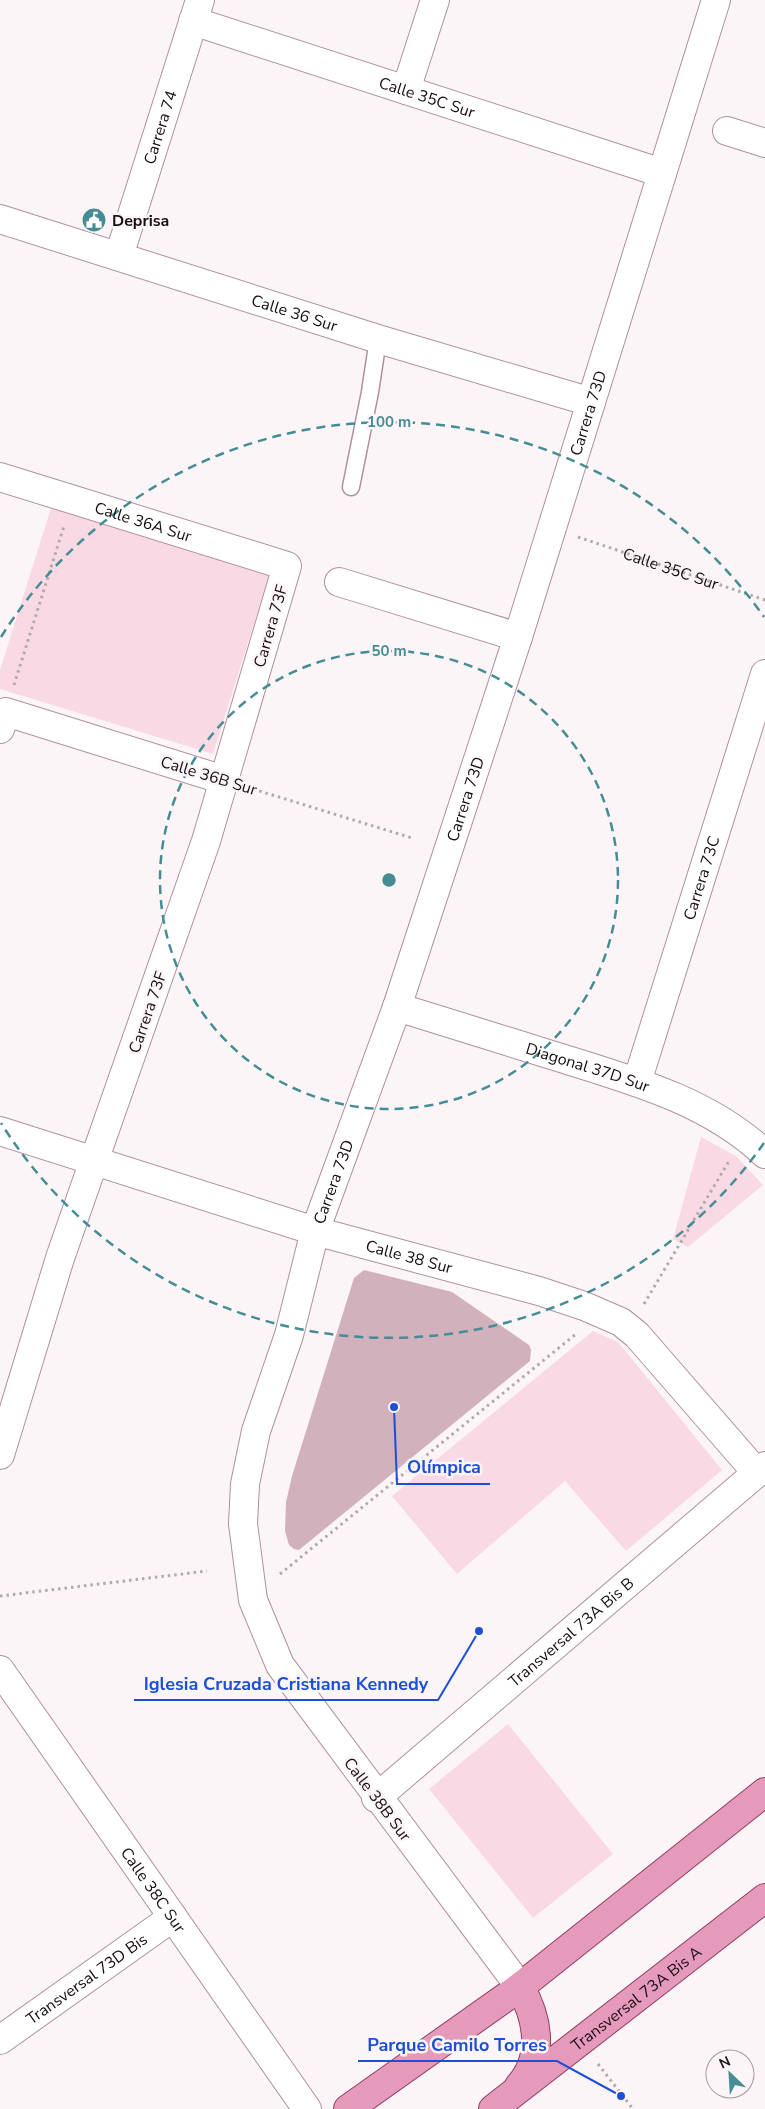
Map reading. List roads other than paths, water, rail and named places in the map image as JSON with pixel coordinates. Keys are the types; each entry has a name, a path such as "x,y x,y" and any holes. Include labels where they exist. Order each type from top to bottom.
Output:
{"main road":[{"path":"348,2109 520,1987 765,1792"},
{"name":"Transversal 73A Bis A","path":"500,2104 765,1898"},
{"path":"500,2104 522,2083 531,2065 536,2045 534,2018 530,2005 520,1987"}],"street":[{"path":"406,90 435,0"},
{"name":"Carrera 73D","path":"253,1600 243,1524 244,1484 256,1430 289,1335 315,1231 397,1007 518,638 716,0"},
{"name":"Calle 35C Sur","path":"196,11 406,90 662,173"},
{"name":"Carrera 74","path":"119,256 196,11"},
{"path":"727,131 765,143"},
{"name":"Calle 36 Sur","path":"0,219 378,339 591,402"},
{"name":"Calle 36A Sur","path":"0,476 288,566"},
{"name":"Carrera 73F","path":"0,1455 60,1258 206,841 288,566"},
{"path":"339,582 518,638"},
{"name":"Carrera 73C","path":"637,1082 765,674"},
{"name":"Calle 36B Sur","path":"3,721 224,780"},
{"name":"Diagonal 37D Sur","path":"397,1007 637,1082 693,1104 745,1134 765,1154"},
{"name":"Calle 38 Sur","path":"0,1131 315,1231 539,1292 602,1313 630,1328 638,1335 761,1470"},
{"name":"Transversal 73A Bis B","path":"376,1798 761,1470"},
{"name":"Calle 38B Sur","path":"253,1600 280,1665 376,1798 520,1987"},
{"name":"Calle 38C Sur","path":"0,1670 307,2109"},
{"name":"Transversal 73D Bis","path":"0,2040 173,1917"}],"lane":[{"path":"351,486 370,392 378,339"}],"place":[{"name":"Deprisa","path":"94,220"},
{"name":"Olímpica","path":"394,1407"},
{"name":"Iglesia Cruzada Cristiana Kennedy","path":"479,1631"},
{"name":"Parque Camilo Torres","path":"621,2096"}]}
